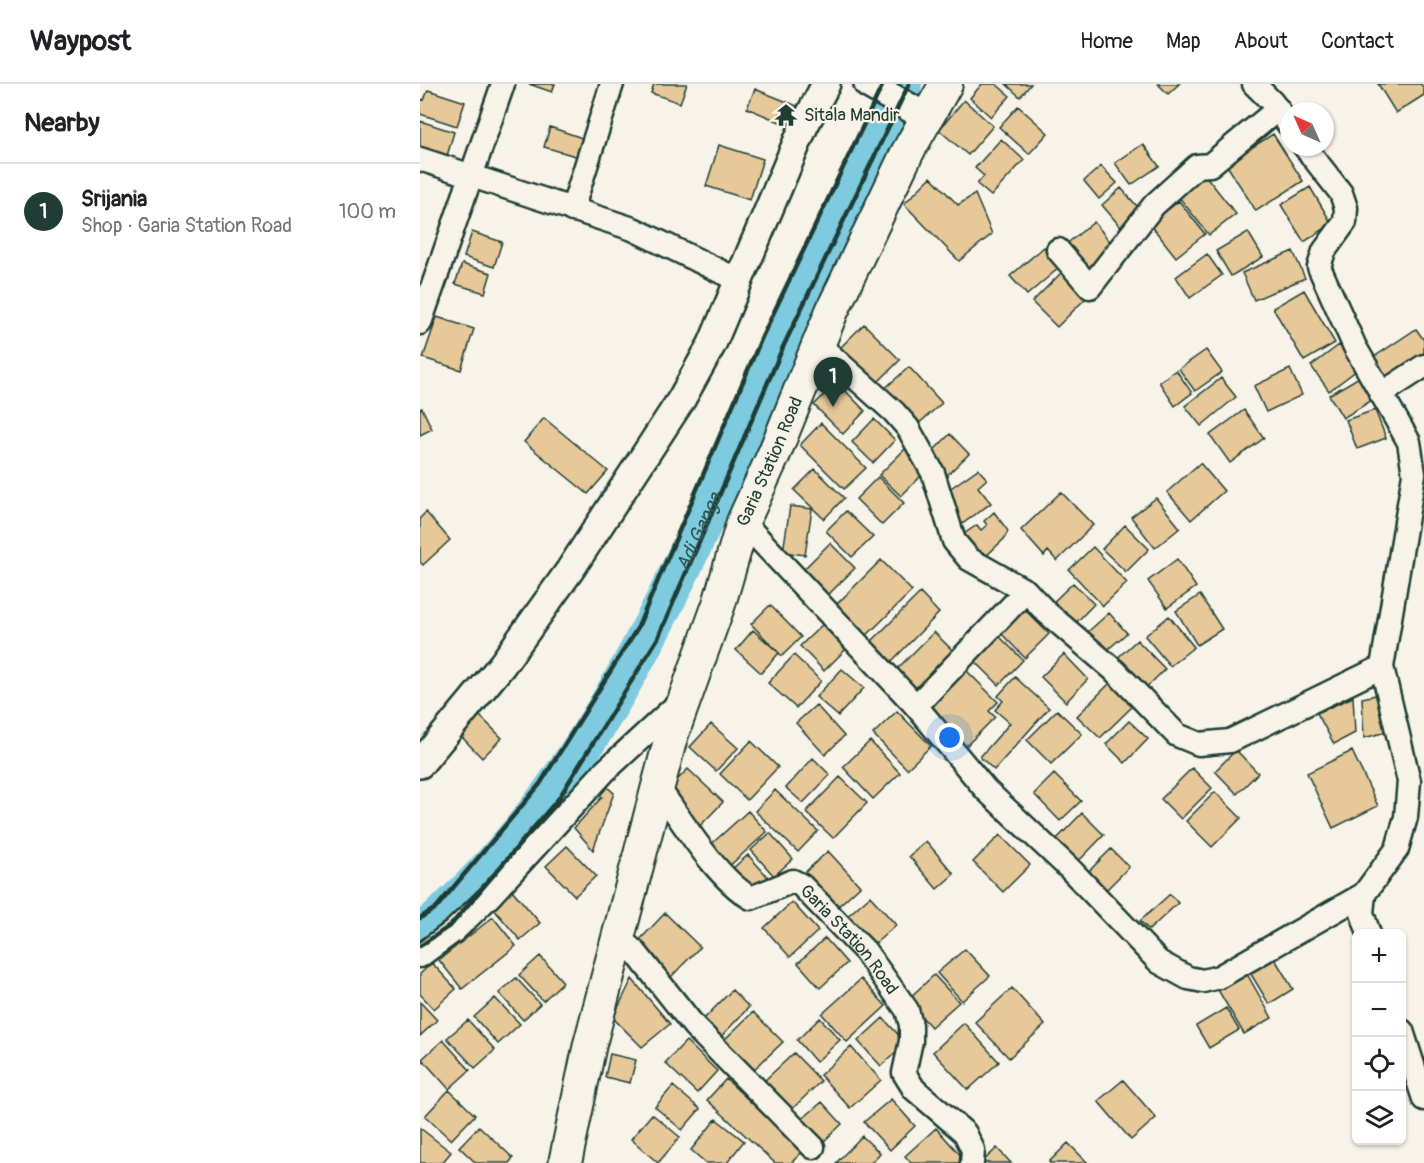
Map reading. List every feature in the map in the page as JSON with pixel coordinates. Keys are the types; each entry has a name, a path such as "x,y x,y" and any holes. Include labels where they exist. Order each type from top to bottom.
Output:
{"main road":[{"name":"Garia Station Road","path":"565,1163 591,1044 671,737 719,604 743,522 774,454 818,344 882,205 926,117 946,84"}],"street":[{"path":"572,210 612,84"},
{"path":"421,759 502,665 626,486 681,400 712,344 804,126 826,84"},
{"path":"868,84 926,117"},
{"path":"1254,84 1280,114"},
{"path":"420,323 471,177 498,86"},
{"path":"1058,249 1090,287 1154,206 1197,166 1210,165 1280,119"},
{"path":"743,522 916,706 986,790 1070,869 1159,962 1188,978 1203,981 1218,977 1365,894 1397,849 1406,817 1409,781 1382,667 1417,500 1409,442 1355,347 1319,267 1324,251 1345,222 1346,208 1341,193 1312,156"},
{"path":"420,159 633,229 738,280"},
{"path":"818,344 894,412 908,428 933,473 954,541 969,559 989,568 1026,591 1046,612 1115,671 1177,735 1199,744 1230,741 1382,667"},
{"path":"1381,394 1424,366"},
{"path":"916,706 1026,591"},
{"path":"420,956 462,924 604,772 686,696"},
{"path":"1409,781 1424,798"},
{"name":"Garia Station Road","path":"658,788 723,877 738,891 751,898 793,881 801,885 865,951 907,1010 911,1025 911,1041 904,1073 914,1089 966,1133 973,1150 971,1163"},
{"path":"1365,894 1362,913 1368,929"},
{"path":"620,938 636,953 694,1026 813,1147"},
{"path":"1403,1037 1424,1099"}],"building":[{"path":"529,84 555,84 552,92"},
{"path":"654,84 687,84 680,103 651,93"},
{"path":"982,84 996,84 1010,96 991,117 970,98"},
{"path":"1006,84 1031,84 1020,97"},
{"path":"1158,84 1179,84 1168,94"},
{"path":"1378,84 1421,84 1424,95 1396,113"},
{"path":"755,89 797,106 789,126 747,108"},
{"path":"428,90 465,102 457,126 420,114 420,99 424,100"},
{"path":"964,100 993,126 968,155 939,130"},
{"path":"1018,106 1048,133 1029,154 999,127"},
{"path":"420,121 454,132 447,156 420,147"},
{"path":"550,127 585,139 579,157 544,147"},
{"path":"1273,134 1280,145 1280,156 1287,156 1303,181 1256,211 1226,164"},
{"path":"1001,139 1024,160 991,196 977,184 984,176 975,168"},
{"path":"1143,144 1159,166 1131,185 1115,163"},
{"path":"719,145 763,159 750,200 706,186"},
{"path":"1101,166 1117,183 1099,199 1084,181"},
{"path":"1205,175 1236,214 1209,235 1178,196"},
{"path":"931,177 958,205 975,194 992,234 959,261 904,204"},
{"path":"1310,187 1332,224 1304,242 1281,205"},
{"path":"1121,188 1144,214 1124,231 1102,205"},
{"path":"1179,201 1205,234 1176,257 1150,224"},
{"path":"1094,222 1116,249 1087,272 1065,245"},
{"path":"472,232 502,242 494,267 464,257"},
{"path":"1248,232 1263,257 1231,276 1216,251"},
{"path":"1044,247 1060,267 1027,295 1010,276"},
{"path":"1293,251 1305,278 1254,300 1242,273"},
{"path":"1207,254 1222,275 1190,298 1176,277"},
{"path":"462,264 491,273 485,293 455,284"},
{"path":"1063,271 1088,296 1057,327 1032,302"},
{"path":"1304,290 1335,343 1304,361 1273,308"},
{"path":"437,317 474,329 461,370 423,358"},
{"path":"864,324 900,360 872,388 836,352"},
{"path":"1416,329 1424,340 1424,356 1388,380 1374,357"},
{"path":"1339,345 1357,370 1329,391 1311,366"},
{"path":"1206,350 1222,372 1195,391 1179,369"},
{"path":"909,367 942,403 916,426 883,390"},
{"path":"1290,369 1302,395 1266,412 1254,386"},
{"path":"1176,370 1192,393 1175,406 1159,382"},
{"path":"1361,376 1374,399 1343,418 1329,395"},
{"path":"1221,378 1236,397 1201,426 1185,406"},
{"path":"837,382 865,411 843,434 814,405"},
{"path":"422,408 432,429 420,435 420,409"},
{"path":"1244,410 1264,438 1230,463 1210,435"},
{"path":"1375,410 1386,438 1357,449 1346,420"},
{"path":"544,418 608,471 588,494 524,442"},
{"path":"874,419 895,440 873,463 852,442"},
{"path":"821,423 866,468 844,489 800,445"},
{"path":"950,434 969,454 945,477 926,458"},
{"path":"906,448 928,469 901,496 879,475"},
{"path":"1200,463 1224,491 1191,520 1167,492"},
{"path":"815,469 844,498 824,519 794,490"},
{"path":"978,469 987,479 978,487 991,503 958,527 948,490"},
{"path":"878,477 904,503 882,525 856,499"},
{"path":"1061,492 1093,525 1057,561 1048,551 1044,556 1021,530"},
{"path":"1156,498 1180,528 1155,548 1131,517"},
{"path":"790,506 812,509 805,555 783,552"},
{"path":"846,511 873,537 852,557 826,531"},
{"path":"426,512 450,540 423,565 420,562 420,518"},
{"path":"994,512 1008,531 1004,539 985,557 958,538 977,525 981,530 987,525 984,521"},
{"path":"1125,525 1149,549 1126,572 1102,549"},
{"path":"830,543 855,568 826,597 801,572"},
{"path":"1093,547 1127,583 1103,606 1069,570"},
{"path":"1177,559 1196,587 1167,608 1148,581"},
{"path":"881,560 912,591 862,640 831,610"},
{"path":"1073,583 1094,604 1070,629 1048,607"},
{"path":"920,593 939,613 887,666 867,646"},
{"path":"1200,595 1222,629 1197,645 1176,611"},
{"path":"770,605 801,637 782,656 751,624"},
{"path":"1023,608 1049,634 1025,658 999,631"},
{"path":"1109,613 1127,633 1099,657 1082,637"},
{"path":"1169,616 1194,647 1170,666 1145,636"},
{"path":"824,623 848,647 824,671 800,646"},
{"path":"753,630 779,653 761,673 736,650"},
{"path":"934,632 954,652 915,691 895,671"},
{"path":"996,633 1023,660 999,685 971,657"},
{"path":"1137,640 1165,669 1141,693 1113,662"},
{"path":"1064,654 1088,679 1066,702 1041,677"},
{"path":"794,655 821,681 796,708 768,683"},
{"path":"964,668 998,702 989,711 995,717 964,748 924,708"},
{"path":"842,669 864,688 838,716 816,697"},
{"path":"1015,677 1049,708 994,770 980,757 1010,723 995,710 1003,701 998,696"},
{"path":"1113,680 1136,703 1100,738 1077,716"},
{"path":"1376,695 1386,732 1364,738 1362,698"},
{"path":"1353,697 1355,733 1334,744 1317,713"},
{"path":"816,705 844,736 825,755 796,723"},
{"path":"1057,710 1082,734 1051,764 1027,740"},
{"path":"897,711 931,746 907,769 873,734"},
{"path":"477,713 502,738 482,758 457,732"},
{"path":"1129,721 1148,739 1125,763 1106,744"},
{"path":"711,724 738,748 716,771 690,747"},
{"path":"751,741 778,767 747,800 720,774"},
{"path":"870,741 900,773 873,799 843,767"},
{"path":"1236,750 1258,773 1237,794 1215,771"},
{"path":"1352,751 1378,806 1333,828 1307,773"},
{"path":"813,758 830,775 803,803 786,788"},
{"path":"1192,768 1212,788 1181,819 1161,799"},
{"path":"688,769 723,802 699,827 664,793"},
{"path":"1054,774 1081,801 1060,821 1034,794"},
{"path":"840,777 867,803 833,838 806,812"},
{"path":"605,785 614,793 593,850 574,828 602,797 598,793"},
{"path":"775,790 818,831 798,852 755,811"},
{"path":"1215,792 1241,818 1212,847 1186,821"},
{"path":"748,811 767,832 726,869 707,848"},
{"path":"1082,813 1104,835 1074,866 1052,844"},
{"path":"770,833 793,859 774,876 751,850"},
{"path":"1000,835 1030,865 1003,892 973,862"},
{"path":"926,841 954,874 937,889 909,856"},
{"path":"567,846 596,876 575,896 546,866"},
{"path":"1111,849 1129,867 1104,892 1086,874"},
{"path":"828,851 860,886 833,911 801,876"},
{"path":"748,855 768,877 753,891 732,869"},
{"path":"512,890 540,923 520,940 492,907"},
{"path":"1170,894 1178,903 1149,930 1140,921"},
{"path":"870,896 896,925 869,949 843,920"},
{"path":"792,902 818,931 790,957 764,928"},
{"path":"665,913 700,947 671,977 636,944"},
{"path":"493,917 516,946 462,989 439,960"},
{"path":"825,938 847,963 820,988 798,963"},
{"path":"965,949 990,976 962,1001 937,973"},
{"path":"540,956 563,982 543,1001 519,975"},
{"path":"1273,956 1293,989 1269,1004 1249,971"},
{"path":"432,963 456,989 434,1009 420,994 420,974"},
{"path":"1243,967 1272,1018 1244,1034 1214,983"},
{"path":"934,975 959,1002 931,1027 907,1000"},
{"path":"516,978 540,1004 523,1020 499,993"},
{"path":"632,979 670,1024 642,1047 613,1018"},
{"path":"861,979 886,1006 847,1042 822,1014"},
{"path":"1012,988 1045,1025 1009,1058 975,1022"},
{"path":"732,990 749,1007 716,1042 698,1025"},
{"path":"495,998 520,1024 498,1044 474,1017"},
{"path":"420,1002 437,1020 420,1036"},
{"path":"1226,1008 1239,1030 1209,1048 1196,1026"},
{"path":"753,1012 783,1042 748,1075 719,1045"},
{"path":"820,1018 840,1040 816,1062 797,1040"},
{"path":"883,1018 906,1043 881,1066 858,1041"},
{"path":"468,1020 495,1050 475,1068 447,1038"},
{"path":"964,1023 999,1062 968,1090 933,1052"},
{"path":"443,1040 470,1070 449,1089 422,1059"},
{"path":"686,1041 717,1071 697,1093 665,1063"},
{"path":"851,1047 881,1080 850,1108 820,1075"},
{"path":"794,1053 821,1081 790,1111 763,1082"},
{"path":"610,1054 636,1060 630,1083 605,1077"},
{"path":"726,1079 803,1151 791,1163 775,1163 707,1100"},
{"path":"1123,1080 1156,1118 1131,1140 1098,1101"},
{"path":"673,1086 700,1109 682,1130 655,1107"},
{"path":"449,1090 475,1115 451,1140 425,1116"},
{"path":"891,1099 915,1126 890,1150 864,1122"},
{"path":"822,1102 842,1124 821,1144 800,1121"},
{"path":"652,1114 680,1137 658,1163 631,1139"},
{"path":"716,1119 744,1141 727,1163 706,1163 691,1150"},
{"path":"479,1126 513,1158 509,1163 476,1163 459,1147"},
{"path":"420,1128 451,1152 442,1163 420,1163"},
{"path":"936,1128 964,1159 959,1163 911,1163 905,1156"},
{"path":"862,1136 880,1153 871,1163 836,1163"},
{"path":"1068,1143 1088,1163 1049,1162"},
{"path":"997,1148 1011,1163 981,1163"}],"waterway":[{"name":"Adi Ganga","path":"420,935 478,882 529,822 576,758 618,690 691,547 902,84"}],"railway":[{"path":"420,918 436,908 540,784 638,627 762,337 883,84"},
{"path":"420,946 451,925 559,798 658,638 783,347 909,84"}],"place":[{"name":"Sitala Mandir","path":"786,115"},
{"name":"Srijania","path":"833,407"}]}
